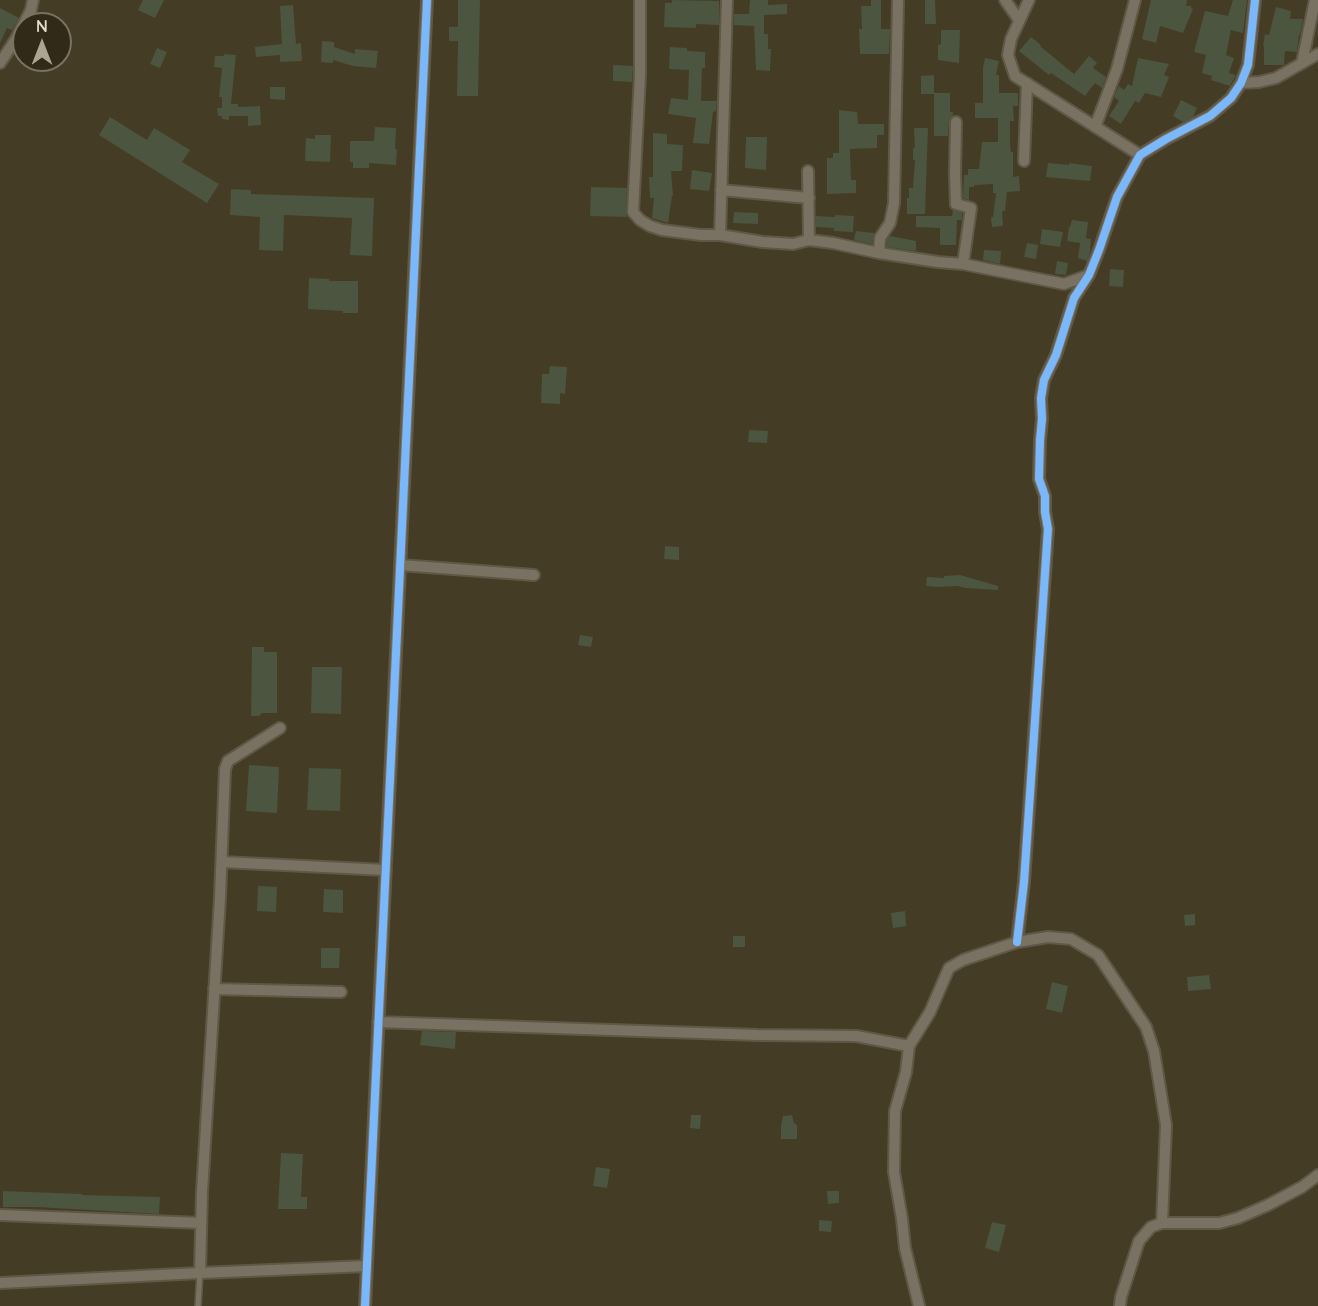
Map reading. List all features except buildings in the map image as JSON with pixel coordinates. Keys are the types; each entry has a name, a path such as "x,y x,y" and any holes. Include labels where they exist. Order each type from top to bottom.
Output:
{"street":[{"path":"0,63 31,10 33,0"},
{"path":"365,1306 427,0"},
{"path":"640,0 640,76 633,212 640,220 662,230 720,235 763,242 793,244 809,240 833,243 879,253 963,264 1064,284 1089,275"},
{"path":"720,235 727,0"},
{"path":"879,253 880,238 890,223 894,203 898,0"},
{"path":"1005,0 1019,20"},
{"path":"1029,0 1011,39 1008,55 1015,76 1140,155"},
{"path":"1095,127 1117,69 1135,0"},
{"path":"1017,942 1024,882 1048,530 1045,496 1039,479 1041,398 1044,380 1056,355 1074,298 1089,275 1099,250 1117,197 1140,155 1210,116 1231,98 1241,83 1248,66 1255,0"},
{"path":"1302,63 1315,0"},
{"path":"1241,83 1276,78 1318,54"},
{"path":"1024,161 1027,83"},
{"path":"956,122 956,204 971,208 963,264"},
{"path":"808,171 809,240"},
{"path":"721,190 809,198"},
{"path":"1064,284 1074,298"},
{"path":"400,565 534,575"},
{"path":"200,1273 205,1131 222,862 225,770 228,761 280,728"},
{"path":"222,862 386,870"},
{"path":"919,1306 905,1248 894,1172 896,1111 906,1072 909,1046 930,1012 948,968 963,960 1017,942 1048,937 1071,939 1098,955 1146,1027 1154,1051 1166,1125 1162,1222"},
{"path":"214,989 341,992"},
{"path":"378,1022 758,1035 856,1036 909,1046"},
{"path":"1120,1306 1139,1241 1151,1227 1162,1222 1219,1222 1238,1218 1302,1187 1318,1175"},
{"path":"0,1215 201,1222"},
{"path":"0,1283 367,1266"}],"lane":[{"path":"198,1306 200,1273"}],"cycle path":[{"path":"365,1306 427,0"},
{"path":"1017,942 1024,882 1048,529 1045,496 1039,479 1041,398 1044,380 1056,355 1074,298 1089,275 1099,250 1117,197 1140,155 1210,116 1231,98 1241,83 1248,65 1255,0"}]}
